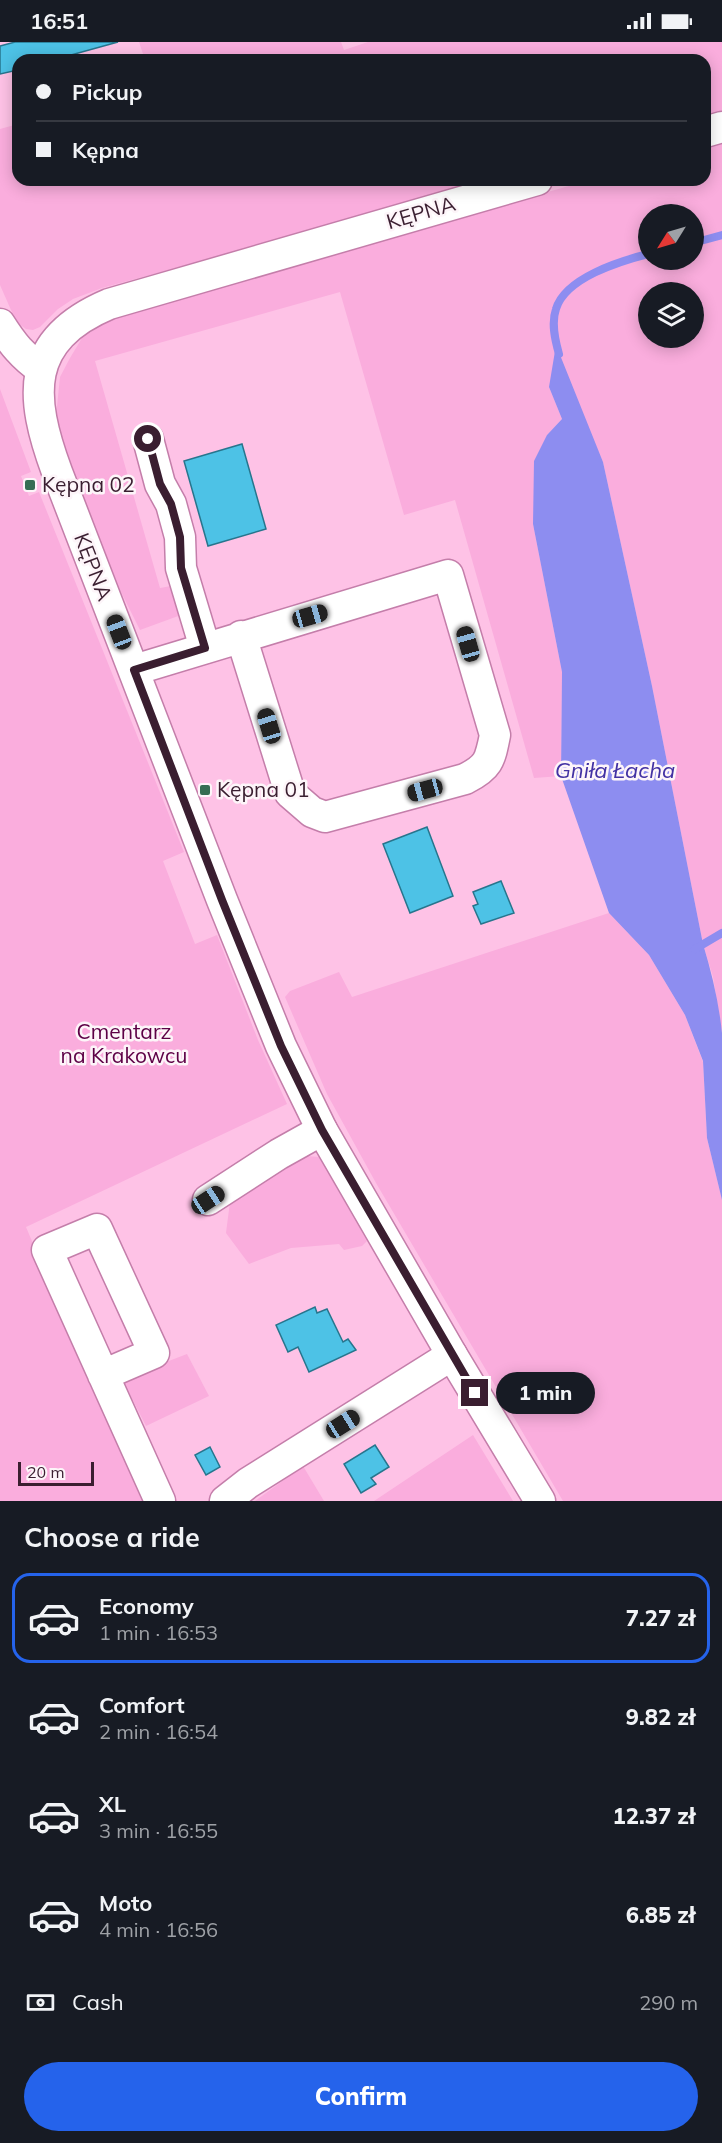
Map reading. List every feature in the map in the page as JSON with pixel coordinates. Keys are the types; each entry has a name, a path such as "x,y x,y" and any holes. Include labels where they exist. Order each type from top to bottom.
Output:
{"street":[{"name":"KĘPNA","path":"516,186 109,304 76,320 54,343 41,369 38,402 45,440 285,1055 322,1130 540,1501"},
{"path":"0,324 10,341 24,357 41,369"},
{"path":"148,439 160,484 171,504 180,537 181,568 205,648"},
{"path":"134,670 241,636 447,575 495,735 491,754 482,770 465,779 325,816 312,812 290,793 241,636"},
{"path":"208,1200 279,1154 322,1130"},
{"path":"103,1375 154,1353 97,1229 48,1250 103,1375 160,1501"},
{"path":"225,1501 452,1354"}],"green space":[{"path":"139,42 341,42 344,50 368,42 722,42 722,112 711,115 711,54 143,54"},
{"path":"12,126 12,186 467,186 102,288 73,299 58,309 40,327 33,330 26,329 19,324 0,285 0,129"},
{"path":"722,142 722,1033 713,977 703,944 652,686 603,462 584,419 549,387 562,419 547,435 533,524 562,672 561,776 534,778 455,500 404,515 340,292 95,361 160,588 171,586 181,615 140,630 119,588 62,443 56,416 60,377 82,338 117,314 569,186 711,186 711,145"},
{"name":"Cmentarz na Krakowcu","path":"0,389 31,472 21,476 29,496 39,492 184,852 163,861 195,944 217,935 258,1040 287,1104 26,1227 142,1501 0,1501"},
{"path":"609,913 649,955 685,1015 703,1062 707,1138 722,1200 722,1501 563,1501 376,1183 327,1094 285,997 290,991 339,972 352,997"},
{"path":"307,1156 319,1157 367,1241 362,1246 344,1250 339,1244 291,1248 249,1264 226,1233 230,1202 279,1169"},
{"path":"187,1354 209,1396 146,1426 122,1379"},
{"path":"473,1435 513,1501 374,1501"},
{"path":"303,1466 324,1501 255,1501"}],"water":[{"name":"Gniła Łacha","path":"556,345 603,462 652,686 703,944 717,1000 722,1033 722,1200 707,1138 703,1061 685,1015 649,955 609,913 561,776 562,672 533,524 534,461 547,435 562,419 549,387"}],"building":[{"path":"15,42 118,42 75,54 12,54 12,71 0,74 0,46"},
{"path":"242,444 266,529 208,546 184,461"},
{"path":"427,827 453,896 410,913 383,844"},
{"path":"501,881 514,913 481,924 473,906 478,904 473,892"},
{"path":"315,1307 317,1313 327,1309 343,1342 348,1339 356,1350 309,1372 298,1347 288,1352 276,1325"},
{"path":"375,1445 389,1467 371,1478 376,1484 361,1493 344,1464"},
{"path":"210,1447 220,1467 206,1475 195,1455"}],"waterway":[{"name":"Gniła Łacha","path":"704,240 722,235"},
{"name":"Gniła Łacha","path":"559,354 554,320 561,298 570,288 595,272 638,257"},
{"path":"695,949 722,933"}],"place":[{"name":"Kępna 02","path":"30,485"},
{"name":"Kępna 01","path":"205,790"}],"route":[{"path":"148,439 160,484 171,504 180,537 181,568 205,648 134,670 281,1046 322,1130 475,1393"}]}
